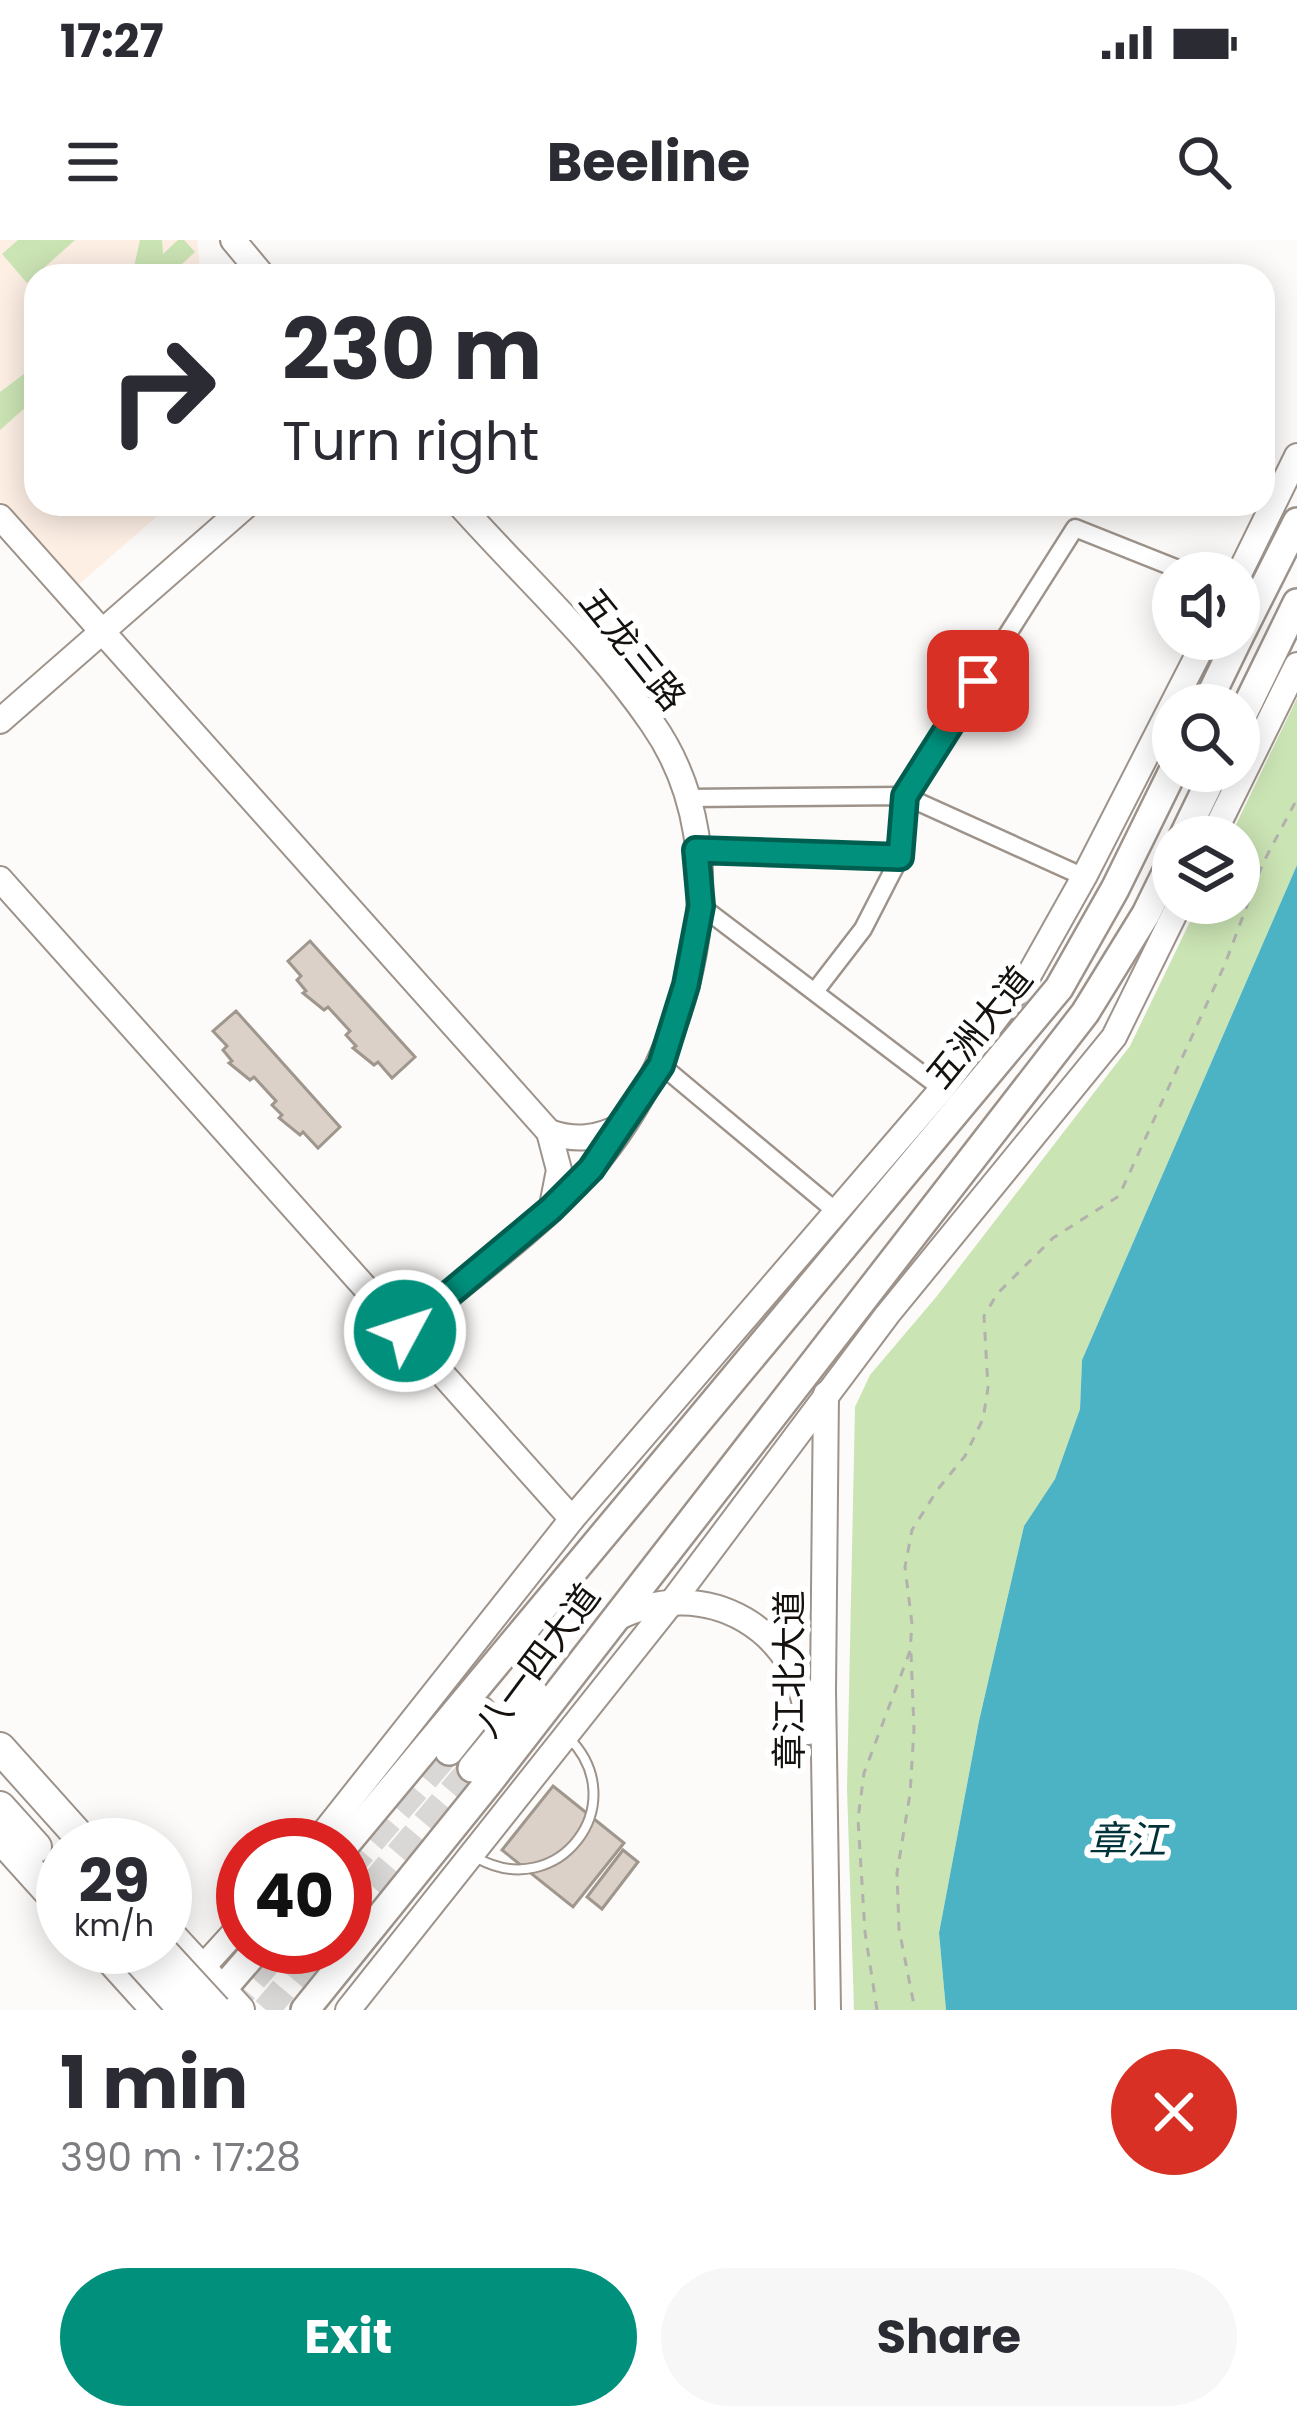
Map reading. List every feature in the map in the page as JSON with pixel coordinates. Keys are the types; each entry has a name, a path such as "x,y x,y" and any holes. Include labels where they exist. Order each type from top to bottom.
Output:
{"highway":[{"path":"0,1748 63,1818"},
{"path":"0,1775 39,1818"},
{"path":"0,1807 36,1846"},
{"path":"0,1837 36,1876"},
{"path":"192,1966 216,1998"},
{"path":"124,1974 157,2010"},
{"path":"151,1974 184,2010"},
{"path":"189,1974 216,1998"}],"main road":[{"path":"1260,595 1297,522"},
{"path":"1258,684 1297,603"},
{"name":"五洲大道","path":"801,1301 1059,988 1163,792"},
{"name":"五洲大道","path":"821,1349 1085,1013 1152,902"},
{"path":"801,1301 460,1760 821,1349"},
{"name":"八一四大道","path":"368,1818 801,1301"},
{"name":"八一四大道","path":"305,2010 489,1782 821,1349"},
{"path":"216,1998 236,1974"}],"street":[{"path":"233,240 253,264"},
{"path":"1275,501 1297,456"},
{"path":"0,721 234,516"},
{"name":"五龙三路","path":"405,1331 551,1209 591,1169 623,1124 661,1065 686,985 701,906 690,798 654,725 580,635 470,516"},
{"path":"1250,552 1268,516"},
{"path":"0,517 549,1132 559,1170 551,1209"},
{"path":"816,990 863,929 900,857 905,796 1075,528 1152,559"},
{"path":"335,1818 572,1519 942,1090 1029,974 1195,660"},
{"path":"1222,816 1297,665"},
{"path":"690,798 905,796 1084,877"},
{"path":"696,850 900,857"},
{"path":"0,879 572,1519"},
{"path":"701,906 942,1090"},
{"path":"348,2010 672,1602 887,1315 1114,1037 1170,924"},
{"path":"661,1065 838,1213"},
{"path":"549,1132 590,1138 623,1124"},
{"name":"章江北大道","path":"821,1349 826,1399 823,1690 828,2010"},
{"path":"610,1622 643,1607 672,1602"},
{"name":"章江北大道","path":"672,1602 715,1606 762,1631 786,1658 807,1707 812,2010"},
{"path":"317,2010 406,1934"},
{"path":"167,2010 216,1998"}],"lane":[{"path":"470,1854 493,1866 531,1869 555,1860 575,1844 589,1821 593,1795 583,1756 566,1736"}],"path":[{"path":"914,2010 899,1929 897,1873 910,1794 914,1729 912,1624 905,1568 912,1530 964,1456 983,1419 988,1388 984,1316 997,1294 1053,1238 1119,1196 1226,964 1263,863 1297,799"},
{"path":"877,2010 858,1819 864,1773 910,1652"}],"shaded area":[{"path":"0,240 197,240 200,264 24,264 24,516 157,516 77,586 0,501"}],"green space":[{"path":"18,240 75,240 48,264 24,264 24,280 2,254"},
{"path":"140,240 162,240 163,254 184,240 195,252 182,264 135,264"},
{"path":"24,374 24,409 0,430 0,392"},
{"path":"1297,698 1297,865 1082,1360 1080,1409 1055,1479 1024,1526 979,1721 939,1933 946,2010 854,2010 847,1788 855,1407 870,1375 1130,1046 1189,924 1260,924 1260,816 1240,816 1252,792 1260,792 1260,775"}],"water":[{"name":"章江","path":"1297,865 1297,2010 946,2010 939,1933 979,1721 1024,1526 1055,1479 1080,1409 1082,1360"}],"building":[{"path":"310,941 415,1057 392,1078 378,1062 374,1065 353,1048 346,1035 350,1031 328,1007 324,1010 303,993 297,980 301,976 288,961"},
{"path":"236,1011 340,1127 318,1148 279,1118 282,1115 272,1105 276,1101 254,1077 250,1080 229,1063 223,1050 227,1046 213,1031"},
{"path":"553,1786 624,1843 573,1907 502,1850"},
{"path":"623,1850 638,1862 602,1909 587,1897"}],"tunnel":[{"path":"372,1841 449,1751"},
{"path":"372,1885 472,1768"},
{"path":"227,2010 258,1974"},
{"path":"266,2010 296,1974"}],"route":[{"path":"405,1331 551,1209 591,1169 661,1065 686,985 701,906 696,850 900,857 905,796 978,681"}]}
